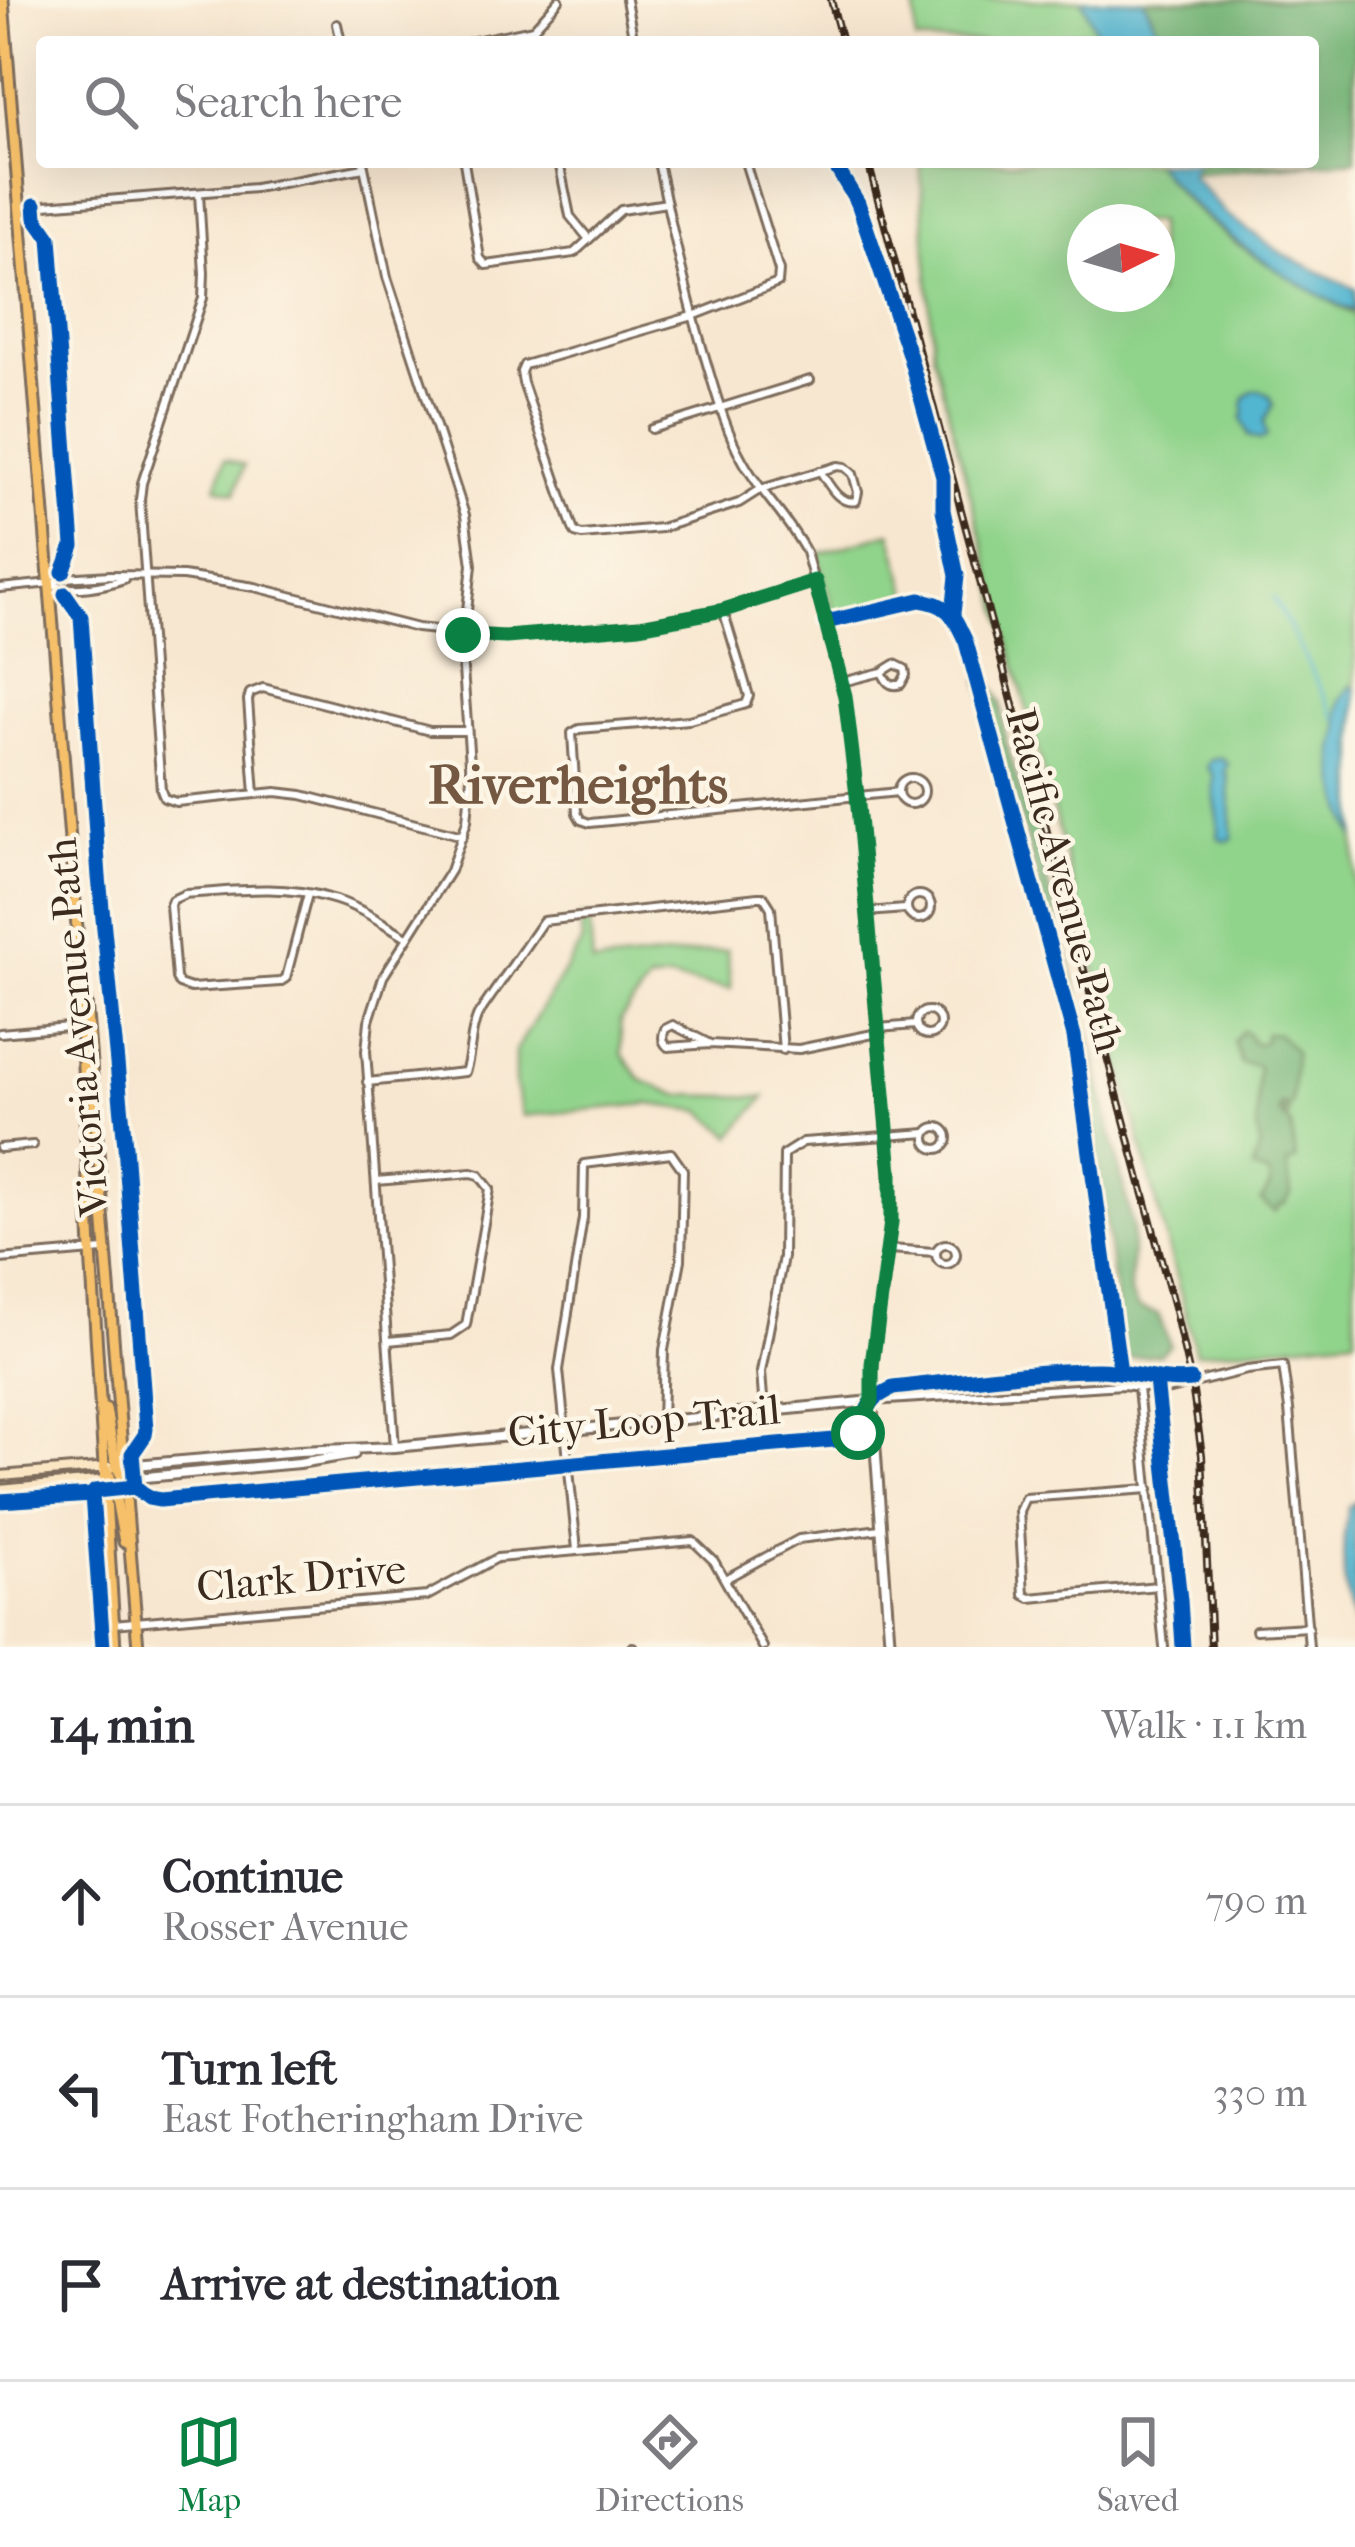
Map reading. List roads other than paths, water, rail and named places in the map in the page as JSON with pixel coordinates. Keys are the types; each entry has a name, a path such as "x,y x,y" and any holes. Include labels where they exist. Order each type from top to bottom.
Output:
{"main road":[{"path":"3,0 106,1250 116,1647"},
{"path":"85,1026 98,1363 114,1466 124,1478 138,1647"},
{"path":"0,1476 114,1466"},
{"path":"0,1490 124,1478"},
{"path":"109,1480 134,1589"}],"street":[{"path":"499,36 533,29 559,0"},
{"path":"626,0 633,36"},
{"path":"337,23 339,36"},
{"path":"533,29 535,36"},
{"path":"20,207 255,188 350,168"},
{"path":"365,168 387,277 465,515 472,565 463,635 470,791 463,836 438,892 392,959 369,1021 366,1051 388,1341 390,1447"},
{"path":"465,168 480,258 486,265 574,253 621,210 667,203"},
{"path":"560,168 570,216 588,238"},
{"path":"659,168 693,316 721,409 741,458 806,552 842,682 857,795 892,1200 872,1364 890,1647"},
{"path":"748,168 780,278 772,287 693,316 524,365 520,372 575,533 661,528 740,503 760,489 820,471 838,466 850,470 858,492 856,501 842,500 820,471"},
{"path":"199,194 203,298 141,491 164,798 176,802 255,794 302,795 463,836"},
{"path":"652,429 810,380"},
{"path":"0,588 51,584 64,588 145,576 217,580 416,628 506,637 640,626 724,610 815,581"},
{"path":"724,610 749,696 746,704 688,719 579,729 572,734 581,820 590,823 898,792"},
{"path":"842,682 882,672"},
{"path":"255,794 248,700 256,689 430,731 467,731"},
{"path":"910,778 924,790 918,802 910,804 898,792 902,781 910,778"},
{"path":"308,894 286,978 191,988 179,984 169,913 172,899 185,894 289,890 330,898 356,908 407,937"},
{"path":"918,895 931,903 931,911 922,920 914,919 907,909 908,901 918,895"},
{"path":"367,1082 465,1072 478,1015 543,921 758,897 771,908 783,1050"},
{"path":"867,912 907,909"},
{"path":"710,1044 678,1026 664,1028 668,1047 710,1044 783,1050 916,1025"},
{"path":"0,1033 85,1026"},
{"path":"764,1411 761,1372 783,1258 784,1154 803,1142 927,1133"},
{"path":"0,1148 32,1145"},
{"path":"577,1550 559,1370 583,1218 584,1164 671,1153 682,1169 681,1260 664,1350 662,1420"},
{"path":"376,1181 472,1173 490,1189 466,1325 452,1335 388,1341"},
{"path":"889,1249 935,1252"},
{"path":"0,1259 106,1250"},
{"path":"114,1466 390,1447 872,1401 1123,1384 1157,1390 1282,1366 1310,1647"},
{"path":"1138,1386 1164,1647"},
{"path":"124,1478 283,1465 390,1447"},
{"path":"282,1452 283,1465"},
{"path":"1149,1489 1025,1498 1018,1511 1024,1595 1158,1586"},
{"path":"725,1579 799,1539 880,1529"},
{"name":"Clark Drive","path":"113,1624 427,1596 497,1558 694,1540 714,1561 763,1647"},
{"path":"1256,1630 1307,1627"}],"water":[{"path":"1082,0 1144,0 1161,36 1098,36"},
{"path":"1160,168 1194,168 1191,175 1226,214 1283,254 1355,289 1355,311 1275,269 1217,226"},
{"path":"1260,390 1273,404 1264,422 1267,436 1260,440 1249,436 1242,418 1245,397"},
{"path":"1351,686 1355,687 1355,837 1340,795 1335,761 1339,707"},
{"path":"1222,758 1228,764 1233,839 1224,841 1218,837 1214,777 1207,766"},
{"path":"1355,1502 1355,1624 1343,1551 1348,1507"}],"waterway":[{"path":"1274,598 1336,719"}],"railway":[{"path":"831,0 840,36"},
{"path":"870,168 1175,1311 1202,1455 1211,1647"}],"district":[{"name":"Riverheights","path":"578,784"}]}
